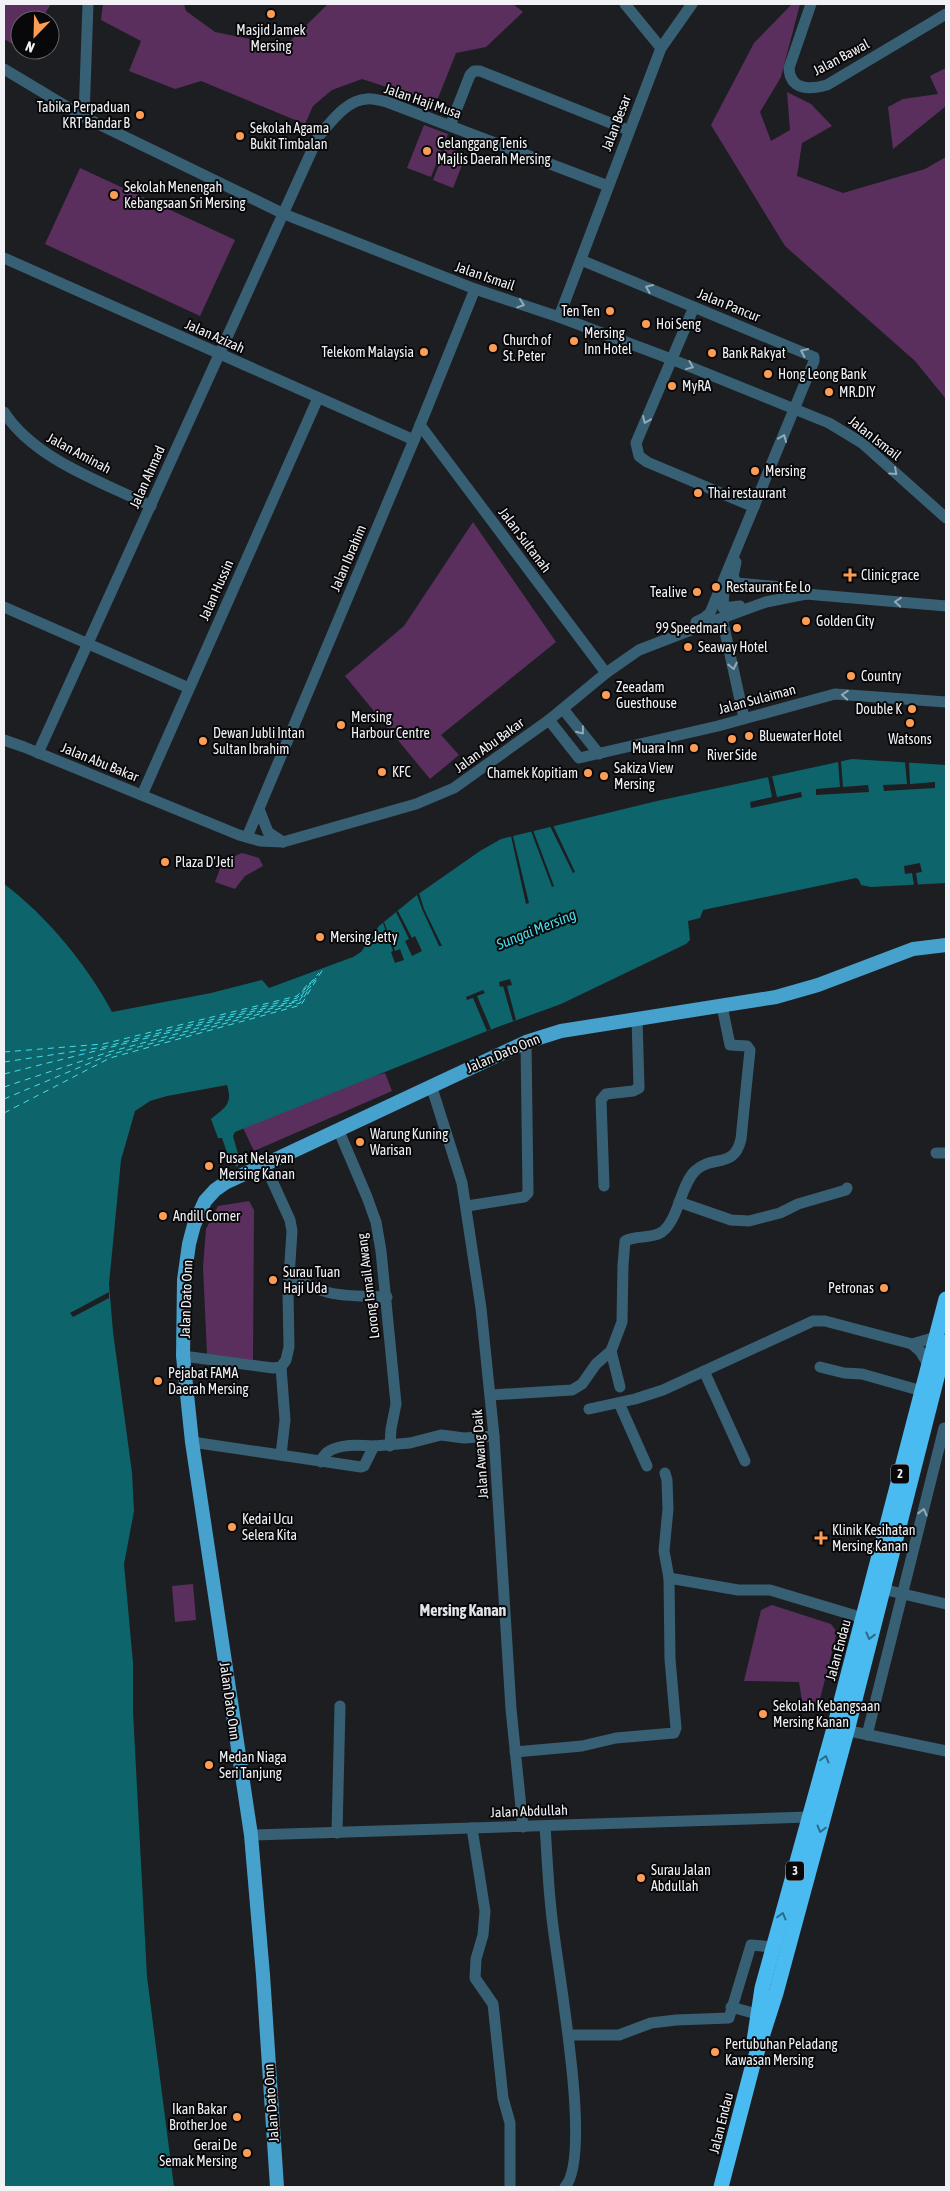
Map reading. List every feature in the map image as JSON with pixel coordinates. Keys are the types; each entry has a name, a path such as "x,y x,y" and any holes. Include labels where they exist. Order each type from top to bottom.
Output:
{"highway":[{"name":"Jalan Endau","path":"721,2187 752,2068 764,2012 840,1729 882,1589 925,1422 942,1335 946,1299"},
{"name":"Jalan Endau","path":"764,2012 774,1947 809,1817 840,1729 863,1618 928,1366 942,1335"}],"main road":[{"name":"Jalan Dato Onn","path":"277,2187 263,1975 251,1835 192,1442 184,1356 186,1262 189,1244 206,1199 215,1190 264,1163 526,1042 561,1031 722,1006 794,992 839,978 902,952 923,947 946,945"}],"street":[{"path":"84,117 88,4"},
{"path":"625,4 661,48"},
{"name":"Jalan Besar","path":"559,317 628,130 661,48 692,4"},
{"name":"Jalan Bawal","path":"811,4 789,68 793,82 813,88 827,85 946,14"},
{"name":"Jalan Ismail","path":"4,69 84,117 284,214 474,289 559,317 671,359 795,408 851,434 946,518"},
{"path":"450,126 470,75 480,71 628,130"},
{"name":"Jalan Haji Musa","path":"284,214 318,137 348,105 367,99 387,102 608,186"},
{"name":"Jalan Ahmad","path":"38,753 284,214"},
{"name":"Jalan Azizah","path":"4,258 414,440"},
{"name":"Jalan Pancur","path":"581,260 814,358 795,408"},
{"name":"Jalan Ibrahim","path":"247,837 420,426 474,289"},
{"path":"694,307 636,443 639,456 646,462 754,507"},
{"name":"Jalan Hussin","path":"142,795 318,398"},
{"path":"639,650 644,644 662,635 708,616 795,408"},
{"name":"Jalan Aminah","path":"4,412 25,437 44,454 151,506"},
{"name":"Jalan Sultanah","path":"420,426 606,673"},
{"path":"738,545 740,552 733,573 734,580 737,583 793,588 806,594"},
{"path":"723,579 723,608 729,609 759,601 766,602"},
{"name":"Jalan Abu Bakar","path":"4,740 247,837 260,841 282,842 416,804 454,788 549,720 606,673 639,650 766,602 806,594 946,606"},
{"path":"4,608 189,688"},
{"path":"722,618 744,718"},
{"name":"Jalan Sulaiman","path":"549,720 579,758 835,694 946,702"},
{"path":"563,708 599,754"},
{"path":"258,809 263,816 268,832 282,842"},
{"path":"490,1395 577,1388 596,1364 611,1351 622,1322 625,1241 660,1233 667,1226 688,1181 696,1170 734,1156 742,1139 750,1050 747,1046 730,1045 722,1006"},
{"path":"604,1186 601,1100 606,1094 633,1091 639,1088 637,1018"},
{"path":"467,1206 524,1197 528,1193 526,1042"},
{"name":"Jalan Awang Daik","path":"431,1085 453,1153 467,1206 481,1308 494,1436 515,1752 522,1826"},
{"name":"Lorong Ismail Awang","path":"338,1129 376,1222 386,1297 396,1404 390,1446"},
{"path":"264,1163 292,1225 288,1293 289,1347 282,1367 285,1420 281,1455"},
{"path":"679,1202 731,1220 749,1221 780,1213 798,1204 848,1188"},
{"path":"290,1274 312,1288 326,1293 386,1297"},
{"path":"589,1409 619,1403 664,1390 814,1321 825,1321 912,1344 920,1351 928,1366"},
{"path":"912,1344 942,1335"},
{"path":"611,1351 620,1387"},
{"path":"184,1356 261,1367 282,1367"},
{"path":"820,1366 844,1373 857,1373 922,1391"},
{"path":"704,1371 745,1461"},
{"path":"619,1403 647,1466"},
{"path":"867,1735 945,1428 925,1422"},
{"path":"321,1462 324,1455 338,1447 348,1445 390,1446 441,1434 464,1438 494,1436"},
{"path":"192,1442 361,1467 364,1466 374,1446"},
{"path":"515,1752 582,1746 616,1738 674,1733 676,1728 670,1659 669,1578 664,1551 668,1509 665,1473"},
{"path":"669,1578 738,1590 770,1590 863,1618"},
{"path":"882,1589 946,1604"},
{"path":"337,1832 340,1706"},
{"path":"840,1729 946,1750"},
{"name":"Jalan Abdullah","path":"251,1835 809,1817"},
{"path":"545,1826 551,1910 569,2035 574,2095 575,2158 572,2176 565,2187"},
{"path":"472,1828 485,1911 483,1935 476,1960 475,1978 493,2004 503,2098 510,2123 510,2187"},
{"path":"569,2035 619,2035 651,2023 729,2018 751,1945 774,1947"},
{"path":"732,2007 764,2012"}],"shaded area":[{"path":"4,4 51,4 47,10 10,10 10,42 4,39"},
{"path":"103,4 184,4 186,11 215,32 285,46 328,4 513,4 523,12 486,47 456,53 438,98 417,97 362,79 332,90 313,106 305,124 201,81 175,89 129,71 141,41 101,20"},
{"path":"792,4 800,4 781,77 760,112 771,141 790,130 787,92 811,104 832,126 802,143 797,176 843,193 925,169 946,157 946,399 915,361 785,246 711,125 754,43"},
{"path":"946,68 946,106 893,149 888,107 903,99 938,94 930,76"},
{"name":"Gelanggang Tenis Majlis Daerah Mersing","path":"424,125 448,134 431,177 407,168"},
{"path":"446,147 466,155 453,188 433,180"},
{"path":"80,168 235,240 200,316 45,244"},
{"path":"473,522 556,642 441,735 459,755 430,779 345,676 404,626"},
{"path":"242,853 259,858 263,866 245,876 235,889 215,882 223,861"},
{"path":"385,1073 392,1091 254,1151 243,1128 366,1078"},
{"path":"249,1201 254,1210 253,1360 207,1354 203,1267 206,1229 218,1206"},
{"path":"193,1584 196,1620 175,1622 172,1586"},
{"path":"772,1605 831,1624 837,1632 817,1711 803,1706 799,1682 744,1681 761,1610"}],"water":[{"name":"Sungai Mersing","path":"852,759 946,765 946,883 871,887 861,885 856,878 703,910 700,918 688,921 690,940 686,944 561,1004 487,1031 235,1132 233,1136 240,1161 237,1167 230,1161 222,1138 218,1138 211,1119 224,1108 228,1101 229,1092 227,1085 167,1096 150,1101 135,1111 121,1160 109,1284 113,1332 132,1473 134,1511 124,1564 133,1663 133,1712 147,1977 174,2187 4,2187 4,884 35,911 65,942 91,977 112,1012 211,993 262,980 269,988 353,957 361,952 379,926 417,895 480,851 501,839 657,801"}],"pier":[{"path":"838,761 841,761 843,787 868,785 869,792 816,795 816,789 840,787"},
{"path":"905,762 909,762 910,784 935,782 935,788 884,791 883,785 907,784"},
{"path":"772,776 777,797 801,792 802,797 751,808 750,802 772,797 768,777"},
{"path":"553,825 575,872 573,873 550,826"},
{"path":"533,830 554,886 552,887 531,831"},
{"path":"511,836 513,836 529,903 526,904"},
{"path":"920,863 922,872 916,873 918,885 914,885 912,873 905,874 904,866"},
{"path":"419,893 424,909 442,946 439,946 422,909 417,895"},
{"path":"398,911 412,938 415,936 422,951 412,956 405,941 409,939 396,912"},
{"path":"384,922 395,951 400,949 404,960 395,963"},
{"path":"510,979 512,985 507,986 516,1020 513,1021 503,986 500,987 499,982"},
{"path":"483,990 485,993 477,996 491,1029 487,1031 473,998 467,1000 466,997"},
{"path":"109,1292 109,1298 73,1317 70,1313"}],"ferry route":[{"path":"4,1113 110,1058 301,1005 323,969"},
{"path":"4,1062 104,1047 297,998 319,973"},
{"path":"4,1087 109,1052 299,1001 316,978"},
{"path":"4,1052 103,1044 297,996 310,982"},
{"path":"4,1074 298,1000 311,983"},
{"path":"4,1099 109,1055 300,1003 311,986"}],"place":[{"name":"Masjid Jamek Mersing","path":"271,14"},
{"name":"Tabika Perpaduan KRT Bandar B","path":"140,115"},
{"name":"Sekolah Agama Bukit Timbalan","path":"240,136"},
{"name":"Gelanggang Tenis Majlis Daerah Mersing","path":"427,151"},
{"name":"Sekolah Menengah Kebangsaan Sri Mersing","path":"114,195"},
{"name":"Ten Ten","path":"610,311"},
{"name":"Hoi Seng","path":"646,324"},
{"name":"Mersing Inn Hotel","path":"574,341"},
{"name":"Church of St. Peter","path":"493,348"},
{"name":"Telekom Malaysia","path":"424,352"},
{"name":"Bank Rakyat","path":"712,353"},
{"name":"Hong Leong Bank","path":"768,374"},
{"name":"MyRA","path":"672,386"},
{"name":"MR.DIY","path":"829,392"},
{"name":"Mersing","path":"755,471"},
{"name":"Thai restaurant","path":"698,493"},
{"name":"Clinic grace","path":"850,575"},
{"name":"Restaurant Ee Lo","path":"716,587"},
{"name":"Tealive","path":"697,592"},
{"name":"Golden City","path":"806,621"},
{"name":"99 Speedmart","path":"737,628"},
{"name":"Seaway Hotel","path":"688,647"},
{"name":"Country","path":"851,676"},
{"name":"Zeeadam Guesthouse","path":"606,695"},
{"name":"Double K","path":"912,709"},
{"name":"Watsons","path":"910,723"},
{"name":"Mersing Harbour Centre","path":"341,725"},
{"name":"Bluewater Hotel","path":"749,736"},
{"name":"River Side","path":"732,739"},
{"name":"Dewan Jubli Intan Sultan Ibrahim","path":"203,741"},
{"name":"Muara Inn","path":"694,748"},
{"name":"KFC","path":"382,772"},
{"name":"Chamek Kopitiam","path":"588,773"},
{"name":"Sakiza View Mersing","path":"604,776"},
{"name":"Plaza D'Jeti","path":"165,862"},
{"name":"Mersing Jetty","path":"320,937"},
{"name":"Warung Kuning Warisan","path":"360,1142"},
{"name":"Pusat Nelayan Mersing Kanan","path":"209,1166"},
{"name":"Andill Corner","path":"163,1216"},
{"name":"Surau Tuan Haji Uda","path":"273,1280"},
{"name":"Petronas","path":"884,1288"},
{"name":"Pejabat FAMA Daerah Mersing","path":"158,1381"},
{"name":"Kedai Ucu Selera Kita","path":"232,1527"},
{"name":"Klinik Kesihatan Mersing Kanan","path":"821,1538"},
{"name":"Sekolah Kebangsaan Mersing Kanan","path":"763,1714"},
{"name":"Medan Niaga Seri Tanjung","path":"209,1765"},
{"name":"Surau Jalan Abdullah","path":"641,1878"},
{"name":"Pertubuhan Peladang Kawasan Mersing","path":"715,2052"},
{"name":"Ikan Bakar Brother Joe","path":"237,2117"},
{"name":"Gerai De Semak Mersing","path":"247,2153"}],"district":[{"name":"Mersing Kanan","path":"463,1610"}]}
